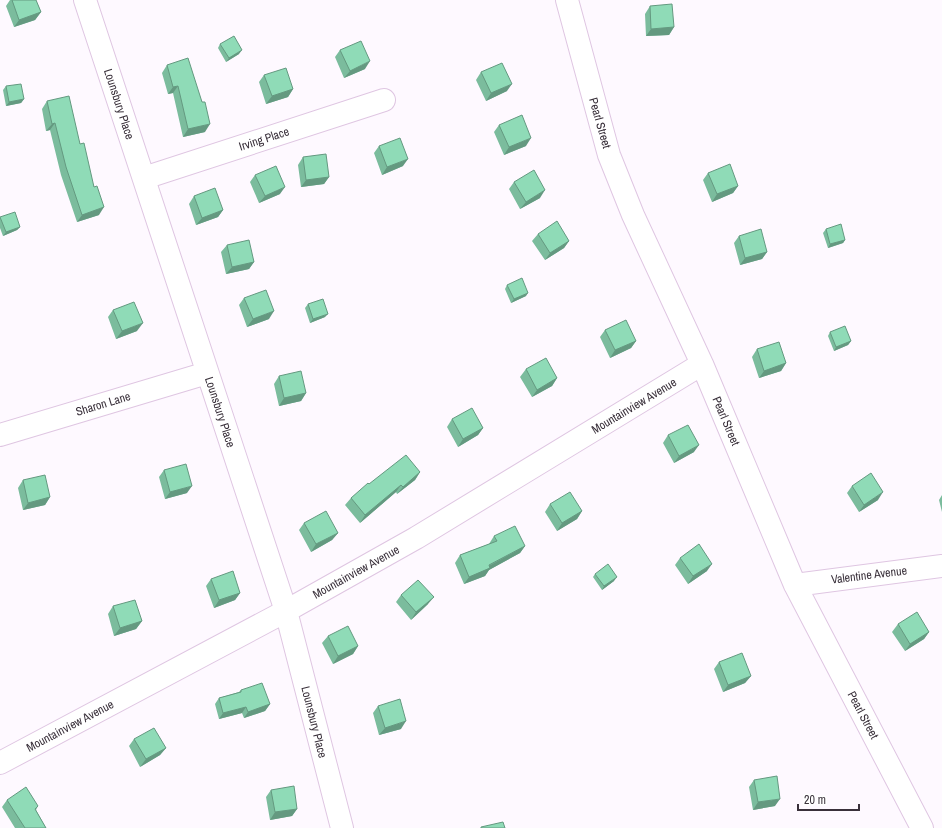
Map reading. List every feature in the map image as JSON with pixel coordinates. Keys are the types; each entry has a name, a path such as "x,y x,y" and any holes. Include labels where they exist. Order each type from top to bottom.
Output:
{"street":[{"name":"Lounsbury Place","path":"86,0 286,611 342,828"},
{"name":"Pearl Street","path":"567,0 609,155 633,215 702,364 795,584 922,828"},
{"name":"Irving Place","path":"144,178 384,100"},
{"name":"Mountainview Avenue","path":"0,763 286,611 416,538 702,364"},
{"name":"Sharon Lane","path":"0,435 207,373"},
{"name":"Valentine Avenue","path":"795,584 942,566"}],"building":[{"path":"12,0 36,0 41,12 19,20"},
{"path":"672,4 674,27 651,29 650,6"},
{"path":"234,36 242,50 229,58 220,44"},
{"path":"361,41 370,61 350,71 340,50"},
{"path":"188,58 202,102 205,102 210,124 188,129 178,86 173,87 167,65"},
{"path":"502,63 512,84 491,93 481,72"},
{"path":"286,68 293,89 272,96 264,75"},
{"path":"21,84 24,99 9,102 6,86"},
{"path":"69,96 80,144 84,143 94,187 97,186 104,207 82,215 66,167 55,123 52,124 47,101"},
{"path":"522,115 531,138 509,147 499,125"},
{"path":"400,138 408,159 387,167 379,146"},
{"path":"326,154 329,177 306,180 303,157"},
{"path":"730,164 738,186 717,194 708,173"},
{"path":"276,166 285,187 265,196 255,175"},
{"path":"534,170 545,190 526,202 514,182"},
{"path":"215,188 223,210 202,218 194,196"},
{"path":"15,212 20,227 6,232 0,217"},
{"path":"557,221 569,241 550,253 538,234"},
{"path":"841,224 845,240 830,244 826,229"},
{"path":"761,229 767,252 745,258 739,236"},
{"path":"249,240 254,262 232,267 227,245"},
{"path":"522,278 528,293 514,299 507,285"},
{"path":"266,290 274,311 253,319 244,298"},
{"path":"323,299 328,314 313,319 308,304"},
{"path":"134,302 143,323 122,331 113,310"},
{"path":"626,320 636,341 615,350 605,330"},
{"path":"845,326 851,341 836,347 830,332"},
{"path":"779,342 786,363 764,371 757,349"},
{"path":"546,358 557,378 537,390 526,369"},
{"path":"301,371 306,393 284,398 279,376"},
{"path":"472,408 483,428 463,439 452,419"},
{"path":"688,425 699,445 679,456 668,435"},
{"path":"406,455 420,472 403,487 401,485 365,515 351,498 368,483 369,484"},
{"path":"186,464 192,486 170,492 164,470"},
{"path":"871,473 883,492 864,505 852,486"},
{"path":"45,475 50,497 28,503 23,480"},
{"path":"570,492 582,511 562,523 550,504"},
{"path":"326,511 338,533 316,544 304,523"},
{"path":"515,526 525,546 489,565 490,568 469,577 460,555 497,541 494,536"},
{"path":"699,544 712,564 693,576 680,558"},
{"path":"608,564 617,577 604,586 595,574"},
{"path":"233,571 240,593 219,600 211,579"},
{"path":"418,580 434,597 416,612 401,595"},
{"path":"135,600 142,621 120,628 113,606"},
{"path":"917,612 929,632 910,644 898,624"},
{"path":"348,626 358,646 338,656 328,636"},
{"path":"742,653 751,676 728,685 719,662"},
{"path":"262,683 270,704 248,712 246,707 223,713 219,698 241,692 241,690"},
{"path":"400,699 406,721 385,728 378,706"},
{"path":"154,728 166,748 146,759 134,739"},
{"path":"777,776 780,799 758,802 754,780"},
{"path":"294,786 297,809 275,812 271,790"},
{"path":"26,787 38,806 35,809 46,828 25,828 7,800"},
{"path":"503,822 505,828 481,828 481,827"}]}
